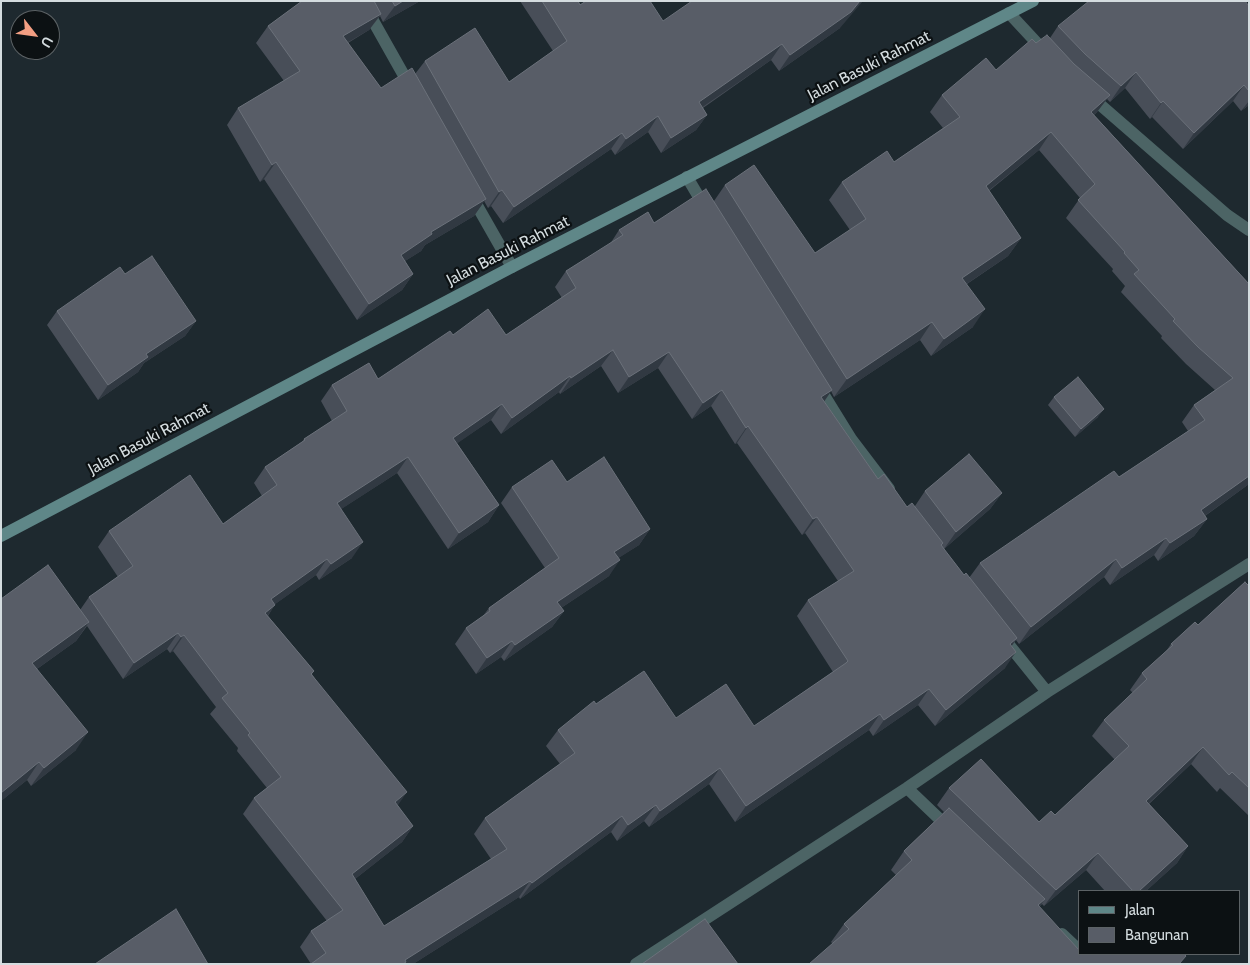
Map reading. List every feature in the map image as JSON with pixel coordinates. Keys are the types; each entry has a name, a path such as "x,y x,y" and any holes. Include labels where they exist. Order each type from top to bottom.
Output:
{"main road":[{"name":"Jalan Basuki Rahmat","path":"1,536 512,267 1033,1"}],"street":[{"path":"362,1 415,96"},
{"path":"1009,13 1054,62"},
{"path":"1082,89 1227,215 1249,230"},
{"path":"687,177 713,219"},
{"path":"464,181 512,267"},
{"path":"808,371 851,439 898,501"},
{"path":"636,964 908,788 1047,692 1249,564"},
{"path":"998,632 1047,692"},
{"path":"908,788 957,836"},
{"path":"1050,923 1078,949"}],"building":[{"path":"302,1 374,1 381,14 343,36 381,88 412,68 486,199 431,232 432,234 401,255 413,274 369,304 276,162 272,165 238,108 300,71 268,26"},
{"path":"392,1 403,1 395,6"},
{"path":"542,1 578,1 580,5 586,1 650,1 663,21 692,1 860,1 851,12 790,55 782,44 699,102 707,115 671,138 658,116 626,139 622,133 514,207 502,190 499,192 425,61 475,28 509,82 567,41"},
{"path":"1089,1 1245,1 1249,6 1249,91 1244,85 1194,133 1163,101 1161,103 1136,72 1121,86 1085,54 1058,26"},
{"path":"1047,35 1074,64 1110,95 1091,112 1249,284 1249,476 1201,510 1207,519 1170,543 1166,538 1122,568 1116,559 1031,627 980,563 1114,471 1119,477 1205,420 1194,405 1233,378 1198,347 1173,321 1175,319 1134,274 1139,270 1125,252 1078,200 1095,184 1051,132 986,186 1021,238 962,278 985,309 944,339 932,322 847,379 725,185 754,165 815,253 866,219 842,182 887,151 894,162 960,117 942,95 986,58 996,70 1032,39 1036,43"},
{"path":"706,189 832,390 821,397 878,479 884,474 907,507 912,503 943,543 941,545 964,575 966,573 1017,638 1010,644 1016,652 946,710 929,689 884,720 880,714 746,806 720,768 660,811 656,805 628,825 622,816 532,883 530,881 405,960 406,962 403,964 311,964 326,953 311,931 343,910 254,798 281,777 222,698 228,693 184,635 181,637 178,633 134,663 89,597 133,566 109,531 190,475 223,524 277,485 265,467 347,411 332,385 369,363 378,379 450,331 453,335 488,309 506,335 576,288 566,271 623,235 619,230 648,212 654,223","holes":["613,350 629,377 669,352 703,403 722,390 746,428 748,426 813,519 817,517 854,571 808,600 848,661 754,726 726,684 676,718 644,671 596,704 594,701 558,730 575,753 485,818 507,849 384,926 352,874 413,826 395,802 407,792 311,674 314,671 265,613 275,605 271,599 327,559 331,564 363,542 337,503 408,457 459,533 499,505 453,438 502,404 512,418 570,376 571,378"]},
{"path":"152,256 196,321 146,354 148,357 108,385 57,311 120,267 125,274"},
{"path":"1078,377 1104,409 1081,429 1054,397"},
{"path":"969,454 1002,493 956,532 925,491"},
{"path":"604,457 650,529 614,552 620,560 557,602 564,611 515,645 512,641 487,658 466,628 490,611 489,608 559,558 512,487 552,460 567,482"},
{"path":"48,565 89,622 32,663 88,732 44,768 39,762 1,793 1,599"},
{"path":"1245,582 1249,586 1249,788 1232,772 1229,775 1203,747 1146,801 1188,846 1140,890 1132,890 1098,853 1056,890 949,788 981,759 1039,822 1051,811 1055,815 1129,746 1104,720 1147,679 1142,673 1195,622 1198,625"},
{"path":"949,808 1045,899 1038,905 1078,949 1078,955 1186,956 1179,964 809,964 849,929 844,924 912,860 904,851"},
{"path":"176,909 208,964 95,964"},
{"path":"705,919 738,964 642,964"}]}
